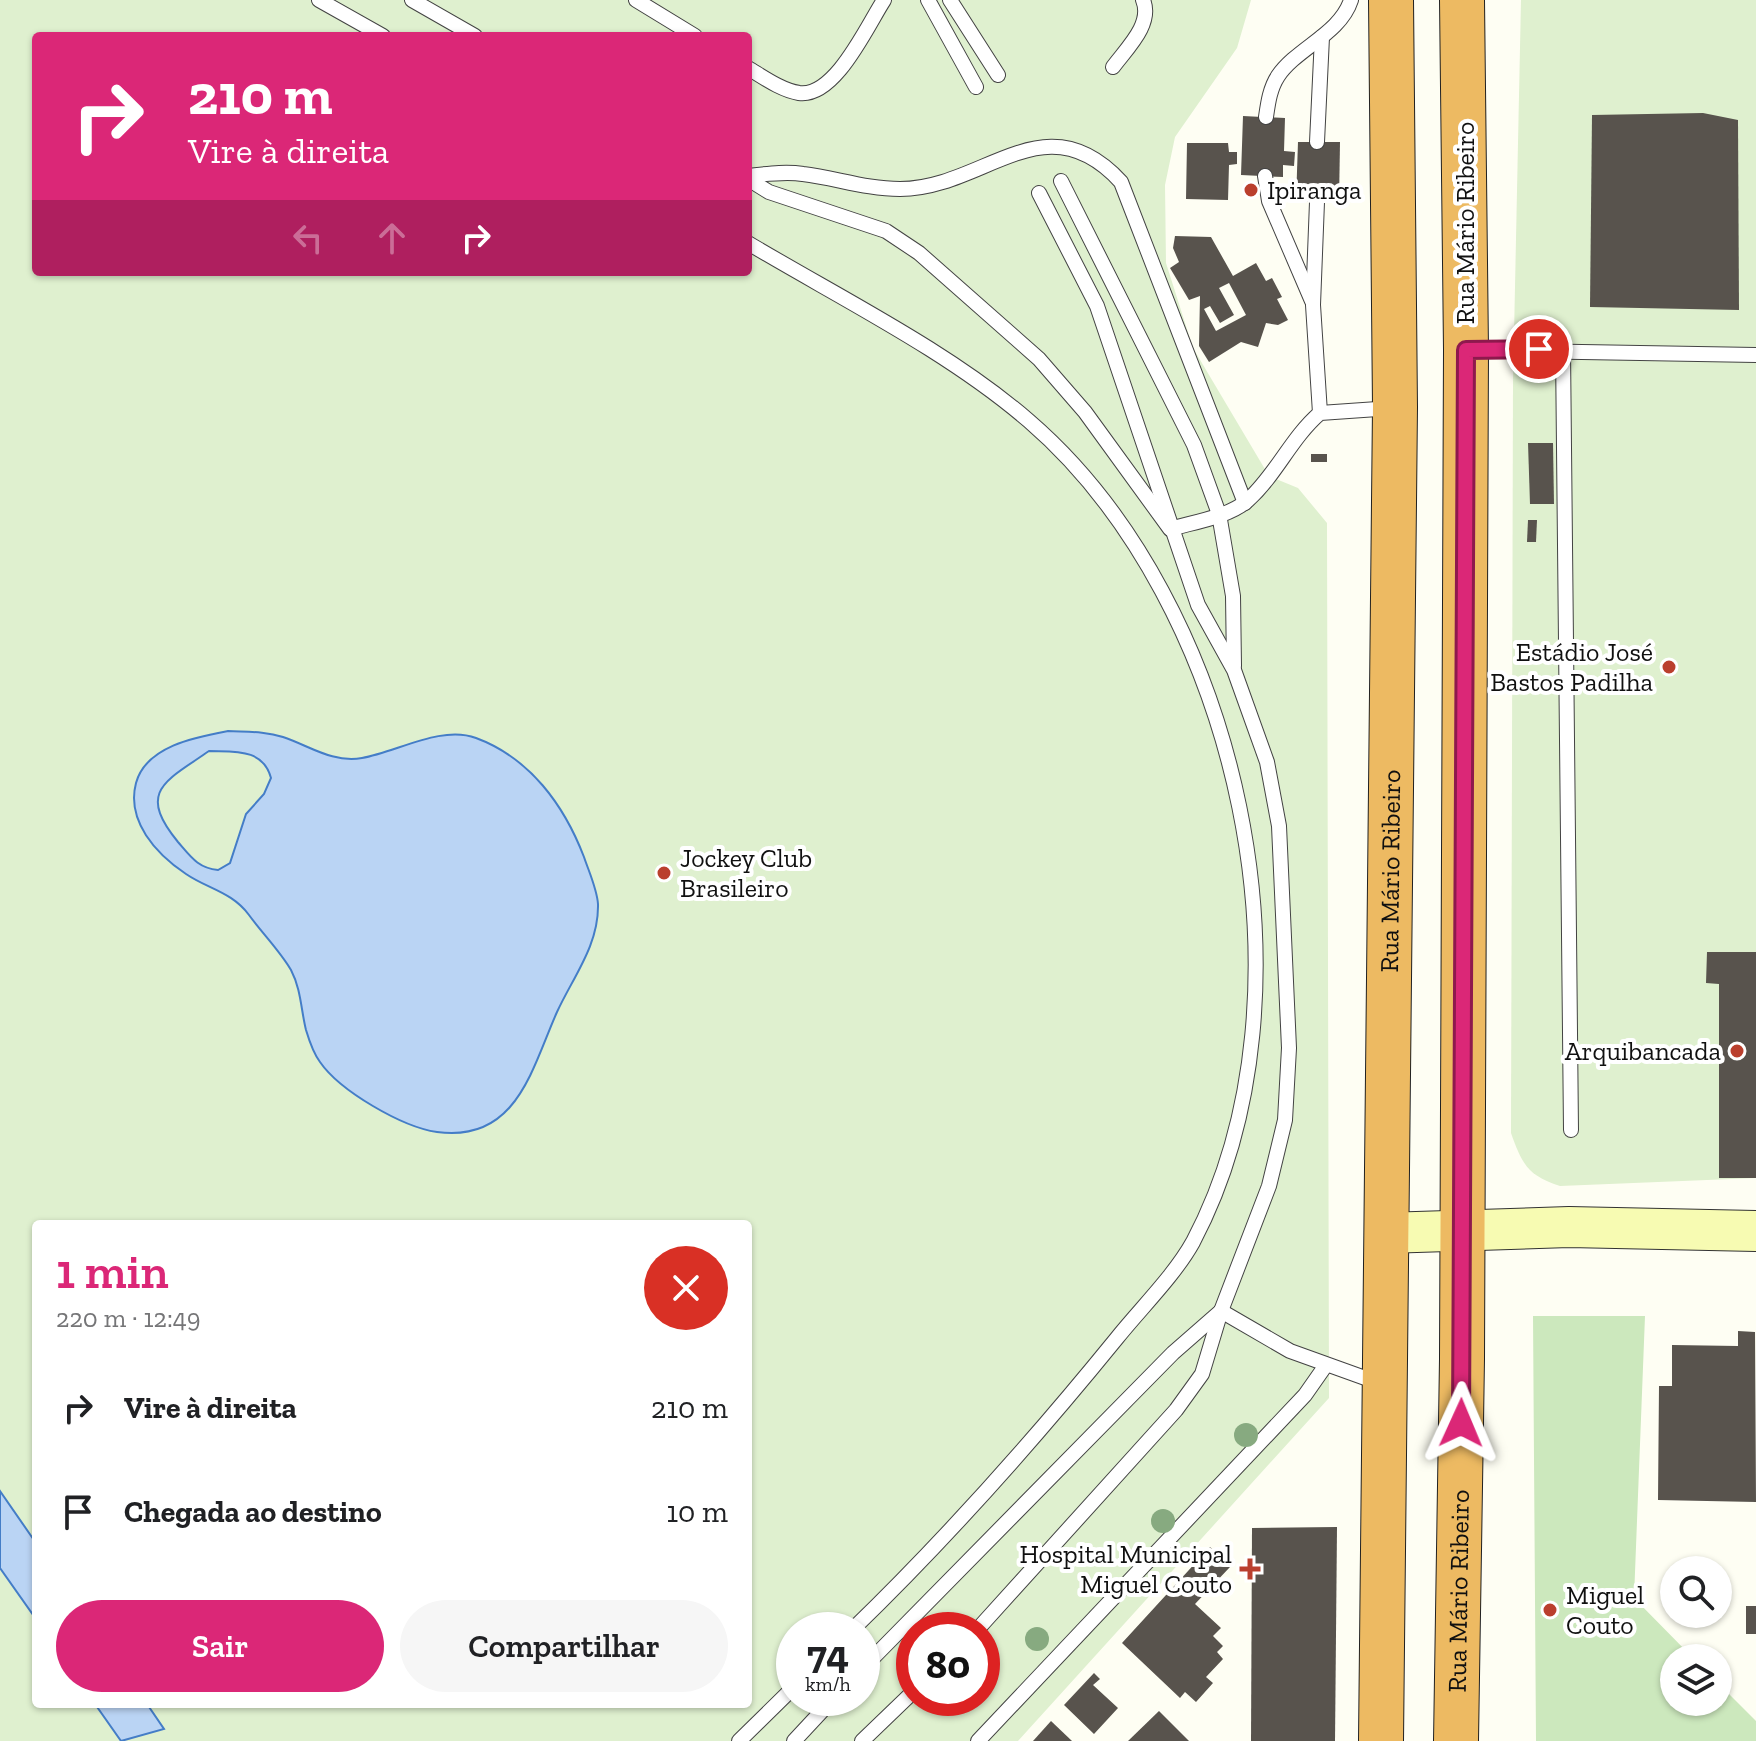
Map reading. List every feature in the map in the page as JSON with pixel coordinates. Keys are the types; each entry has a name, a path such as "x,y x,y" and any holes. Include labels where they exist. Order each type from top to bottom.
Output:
{"highway":[{"name":"Rua Mário Ribeiro","path":"1381,1741 1395,407 1391,0"},
{"name":"Rua Mário Ribeiro","path":"1456,1741 1466,350 1462,0"}],"street":[{"path":"1385,1233 1461,1230 1756,1231"}],"lane":[{"path":"319,0 376,32"},
{"path":"412,0 468,32"},
{"path":"636,0 688,32"},
{"path":"752,70 800,93 821,90 839,72 884,0"},
{"path":"928,0 976,87"},
{"path":"950,0 998,75"},
{"path":"1113,67 1144,25 1147,15 1143,0"},
{"path":"1266,117 1270,94 1279,74 1322,37 1351,0"},
{"path":"1317,142 1322,37"},
{"path":"752,178 802,174 865,187 903,189 929,184 1034,147 1053,145 1089,154 1121,182 1245,503"},
{"path":"1265,176 1269,201 1313,305"},
{"path":"752,181 769,192 886,231 919,253 1039,359 1085,412 1170,529"},
{"path":"1061,181 1194,445 1219,514 1233,596 1234,670"},
{"path":"993,1612 1176,1410 1202,1374 1221,1311 1269,1186 1285,1120 1289,1048 1279,826 1267,762 1234,670 1198,605 1097,306 1039,193"},
{"path":"1317,202 1313,305 1320,413"},
{"path":"752,245 915,343 1029,421 1075,469 1128,537 1167,599 1209,692 1236,785 1248,853 1255,944 1254,1035 1224,1170 1191,1246 1080,1383 917,1567 871,1612"},
{"path":"1466,350 1756,355"},
{"path":"1563,350 1571,1130"},
{"path":"1170,529 1245,503 1269,476 1292,442 1320,413 1395,407"},
{"path":"1221,1311 1290,1351 1383,1385"},
{"path":"880,1651 1173,1353 1221,1311"},
{"path":"978,1741 1305,1395 1326,1365"},
{"path":"739,1741 776,1705"},
{"path":"862,1741 896,1708"},
{"path":"794,1741 817,1716"}],"green space":[{"name":"Jockey Club Brasileiro","path":"0,0 1251,0 1237,48 1175,137 1165,185 1166,263 1193,348 1269,476 1298,488 1327,523 1329,1398 1018,1741 0,1741"},
{"path":"1521,0 1756,0 1756,1178 1560,1186 1533,1173 1519,1153 1511,1133 1513,383"},
{"path":"1533,1316 1645,1316 1634,1598 1660,1628 1679,1644 1660,1644 1660,1716 1732,1716 1732,1697 1756,1721 1756,1741 1536,1741"}],"water":[{"path":"228,731 283,737 331,756 351,759 376,755 434,737 462,735 476,738 513,758 529,771 555,802 576,838 590,875 598,904 597,919 590,947 529,1077 504,1114 486,1126 464,1132 437,1132 407,1123 357,1096 320,1062 306,1030 294,977 287,963 249,915 235,901 194,879 164,857 146,835 135,810 134,797 142,770 150,760 174,745","holes":["209,751 237,752 254,757 267,768 271,778 264,794 246,814 230,863 218,870 200,864 178,842 159,810 158,799 169,780"]},
{"path":"0,1491 32,1537 32,1613 0,1568"},
{"path":"98,1708 150,1708 164,1729 121,1741"}],"building":[{"path":"1703,113 1738,120 1739,310 1590,307 1592,115"},
{"path":"1243,116 1285,118 1284,151 1295,152 1294,166 1283,165 1283,177 1241,175"},
{"path":"1298,142 1340,142 1339,202 1296,201"},
{"path":"1187,143 1228,143 1229,152 1237,152 1237,164 1229,165 1228,200 1186,199"},
{"path":"1175,236 1211,237 1233,276 1256,263 1266,281 1272,278 1282,297 1277,299 1288,320 1278,325 1266,323 1258,347 1241,342 1209,362 1199,346 1200,296 1189,300 1170,268 1179,262 1173,248","holes":["1229,283 1246,315 1216,331 1204,309 1210,306 1220,323 1234,315 1219,288"]},
{"path":"1528,443 1553,443 1554,504 1530,504"},
{"path":"1311,454 1327,454 1327,462 1311,462"},
{"path":"1528,520 1537,520 1536,542 1527,542"},
{"name":"Arquibancada","path":"1707,952 1756,952 1756,1178 1719,1178 1719,984 1706,983"},
{"path":"1738,1331 1755,1332 1756,1502 1658,1500 1659,1386 1672,1386 1672,1345 1738,1346"},
{"path":"1337,1527 1335,1741 1251,1741 1252,1528"},
{"path":"1210,1547 1230,1567 1195,1604 1221,1628 1213,1636 1223,1646 1217,1652 1223,1659 1206,1677 1213,1683 1196,1702 1185,1692 1180,1698 1122,1643"},
{"path":"1746,1606 1756,1606 1756,1634 1746,1634"},
{"path":"1094,1673 1100,1679 1093,1685 1118,1708 1094,1734 1064,1705"},
{"path":"1159,1711 1189,1741 1128,1741"},
{"path":"1051,1721 1072,1741 1033,1741"}],"place":[{"name":"Ipiranga","path":"1251,190"},
{"name":"Estádio José Bastos Padilha","path":"1669,667"},
{"name":"Jockey Club Brasileiro","path":"664,873"},
{"name":"Arquibancada","path":"1737,1051"},
{"name":"Hospital Municipal Miguel Couto","path":"1250,1569"},
{"name":"Miguel Couto","path":"1550,1610"}],"route":[{"path":"1461,1423 1466,350 1539,349"}]}
